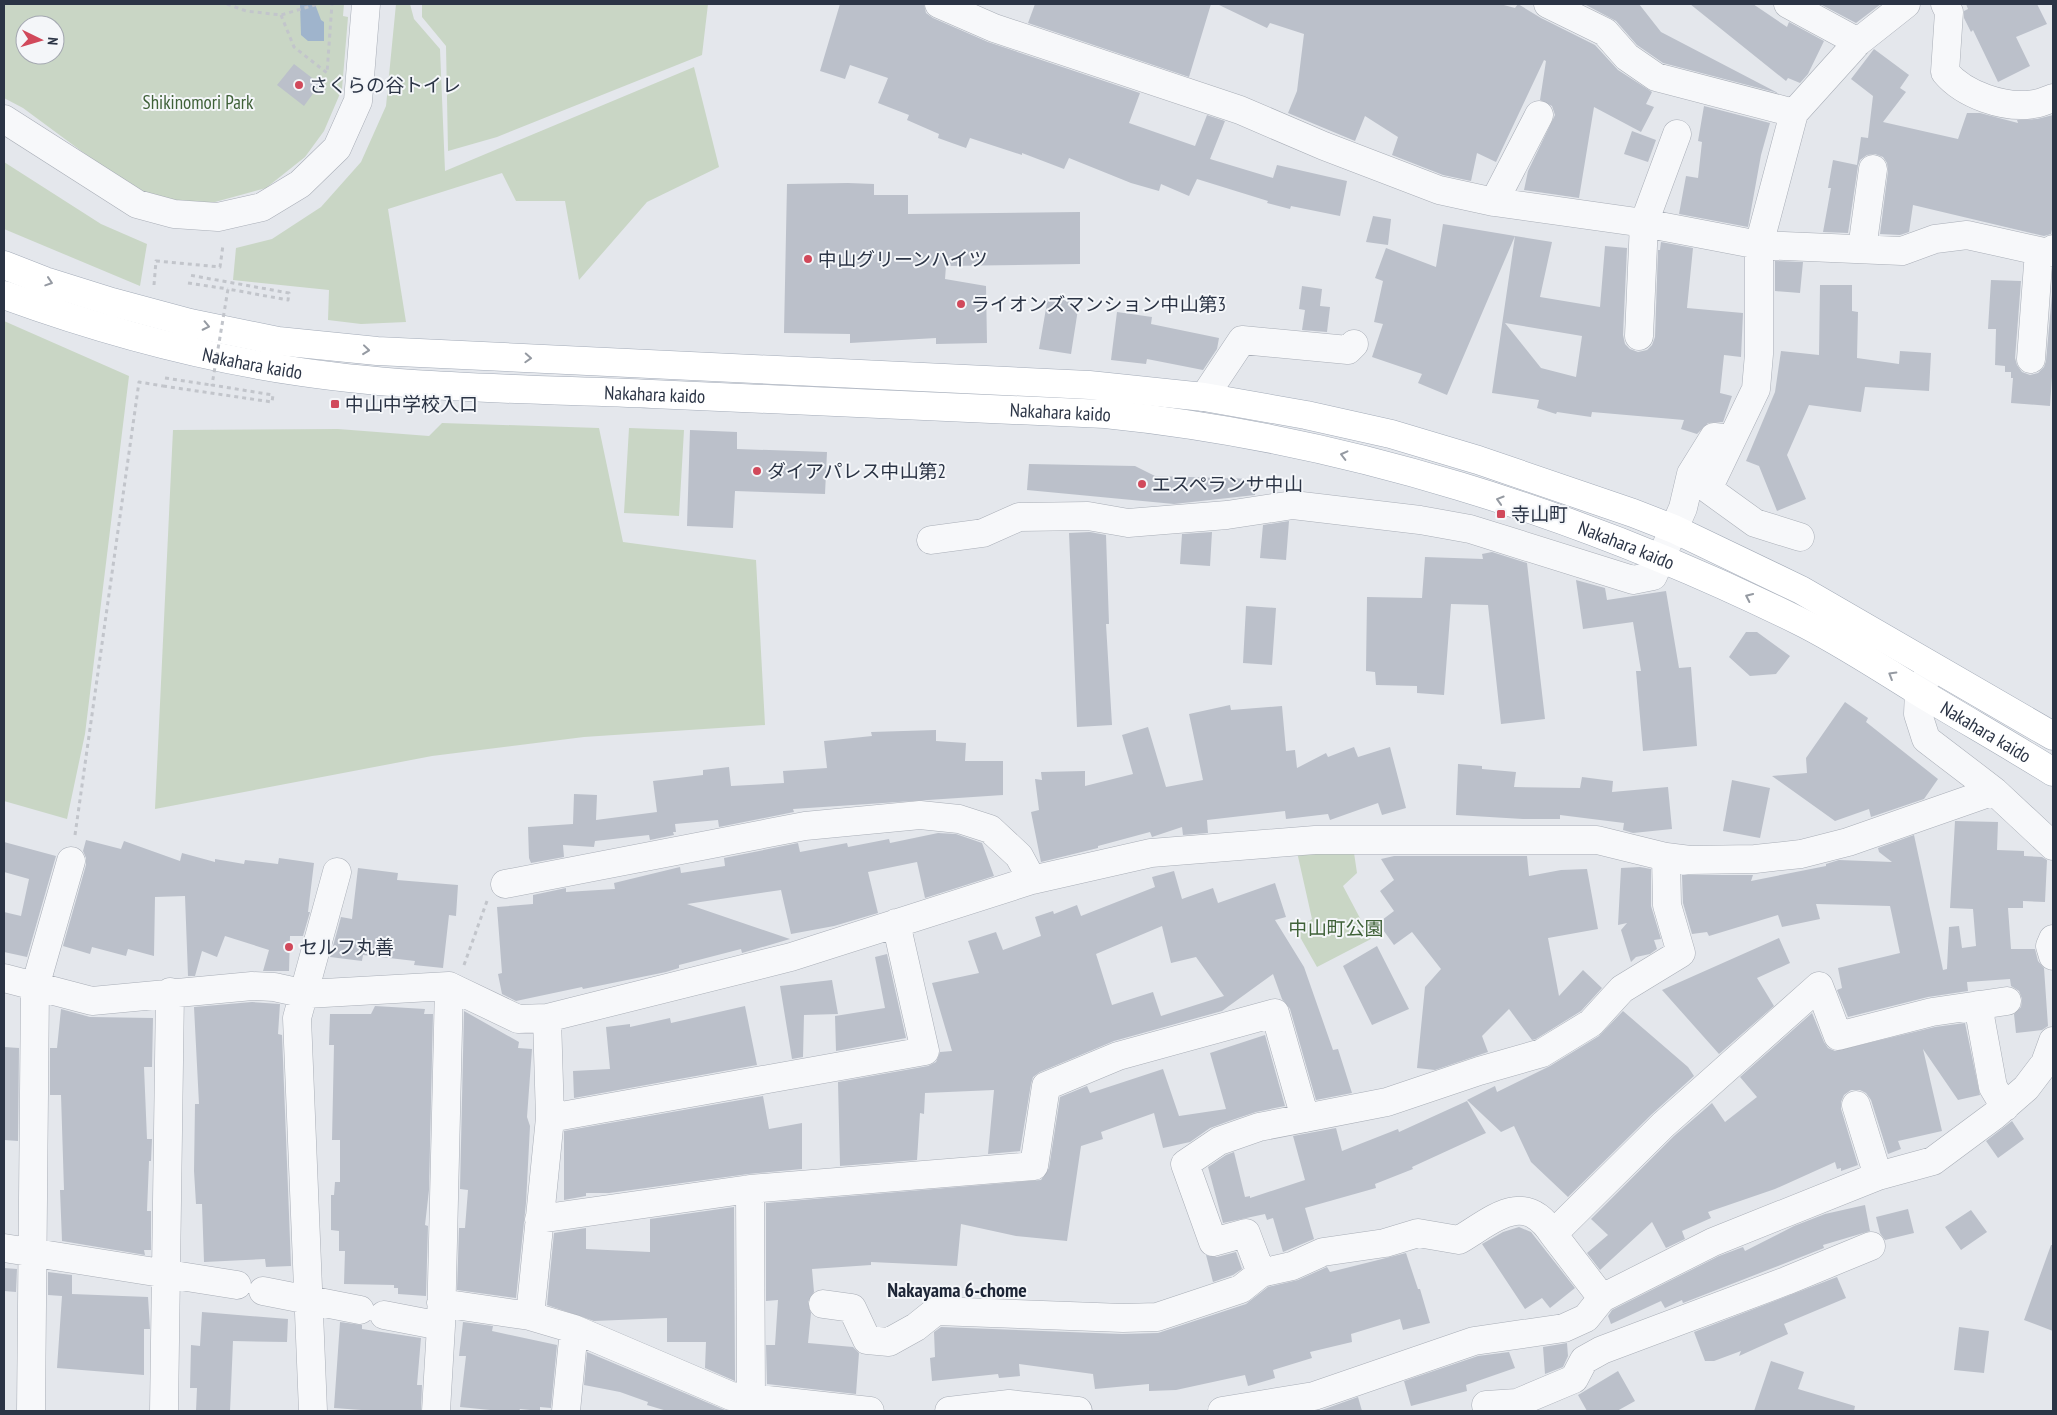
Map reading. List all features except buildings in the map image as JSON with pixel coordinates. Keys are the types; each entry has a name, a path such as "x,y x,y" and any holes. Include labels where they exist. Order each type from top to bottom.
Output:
{"main road":[{"name":"Nakahara kaido","path":"4,265 45,281 112,302 190,323 278,341 377,351 1089,385 1204,397 1306,415 1391,434 1478,460 1674,530 1801,590 2053,736"},
{"name":"Nakahara kaido","path":"4,294 54,313 127,335 209,356 302,372 463,385 1095,414 1175,421 1274,439 1412,472 1520,506 1661,559 1799,621 2053,772"}],"street":[{"path":"4,119 137,204 174,214 218,217 262,207 300,184 337,148 358,101 366,4"},
{"path":"939,4 994,28 1240,110 1324,146 1438,190 1494,202 1644,222 1759,245 1902,251 1935,239 1967,235 2046,250 2031,359"},
{"path":"1548,4 1605,32 1627,57 1656,77 1794,113"},
{"path":"1788,4 1858,42"},
{"path":"1800,537 1755,523 1708,489 1756,389 1759,354 1759,245 1794,113 1858,42 1906,4"},
{"path":"1945,4 1949,12 1945,72 1954,82 2004,104 2034,104 2053,98"},
{"path":"1494,202 1539,115"},
{"path":"1639,336 1644,222 1677,134"},
{"path":"1862,249 1873,169"},
{"path":"1204,397 1242,340 1348,350 1354,344"},
{"path":"931,540 984,533 1019,517 1088,516 1128,523 1227,515 1292,505 1420,520 1470,529 1633,580 1653,576 1683,508 1691,474 1714,437 1732,439"},
{"path":"1933,665 1919,692 1918,714 1926,740 1994,791 2053,846"},
{"path":"4,978 92,1001 170,992 252,986 274,987 306,994 452,988 518,1019 547,1018 791,957 1032,880 1151,853 1315,840 1597,840 1666,857 1690,860 1755,859 1801,854 1892,828 1994,791"},
{"path":"505,884 805,826 920,814 959,819 990,829 1020,856 1032,880"},
{"path":"1262,1273 1246,1233 1213,1242 1185,1164 1219,1141 1259,1127 1387,1102 1479,1070 1542,1053 1591,1023 1622,989 1681,953 1667,905 1666,857"},
{"path":"31,1411 35,987 71,861"},
{"path":"313,1411 297,1018 306,994 338,872"},
{"path":"550,1118 925,1051 896,923"},
{"path":"2053,940 2050,946 2053,956"},
{"path":"1553,1234 1663,1125 1819,986 1838,1036 1932,1012 2007,1001"},
{"path":"436,1411 452,988"},
{"path":"164,1411 170,992"},
{"path":"1978,1005 1993,1087 2005,1107"},
{"path":"539,1219 750,1189 1034,1166 1046,1086 1118,1056 1274,1013 1305,1118"},
{"path":"530,1316 550,1118 547,1018"},
{"path":"1222,1411 1314,1396 1474,1341 1564,1328 1586,1318 1602,1298 1713,1242 1878,1176 1933,1162 2005,1107 2026,1088 2051,1056"},
{"path":"1856,1105 1878,1176"},
{"path":"750,1189 751,1400"},
{"path":"823,1304 852,1308 867,1340 889,1342 916,1327 936,1310 1123,1318 1157,1317 1241,1289 1262,1273 1292,1266 1323,1252 1385,1243 1418,1232 1459,1240 1507,1211 1526,1211 1543,1219 1602,1298"},
{"path":"1486,1405 1517,1403 1574,1379 1584,1360 1602,1350 1786,1281 1871,1246"},
{"path":"4,1248 237,1285"},
{"path":"263,1290 372,1312 530,1316 574,1329 731,1396 751,1400 870,1411"},
{"path":"1564,1328 1584,1360"},
{"path":"566,1411 574,1329"},
{"path":"949,1411 1009,1404 1078,1411"}],"path":[{"path":"227,4 246,10 281,15 317,4"},
{"path":"281,15 294,47 327,73 332,4"},
{"path":"153,292 156,261 220,267 223,245"},
{"path":"188,283 288,300 289,293 189,275"},
{"path":"212,385 228,289"},
{"path":"71,861 139,382 272,402 273,395 165,378"},
{"path":"452,988 484,905 494,889 505,884"}],"green space":[{"name":"Shikinomori Park","path":"4,4 344,4 343,16 348,17 342,89 324,131 305,157 266,188 215,202 176,202 134,190 23,108 4,98"},
{"path":"396,4 410,4 414,19 440,49 445,171 694,67 719,167 647,202 579,280 565,201 516,201 502,173 388,209 406,322 361,324 328,320 329,290 233,280 236,248 272,239 321,207 361,162 386,106"},
{"path":"422,4 708,4 702,55 497,137 448,151 446,46 422,17"},
{"path":"4,162 101,224 147,244 140,286 4,229"},
{"path":"4,321 129,376 85,734 67,819 4,801"},
{"path":"442,423 599,428 623,542 756,560 765,725 584,737 432,756 155,809 173,430 338,429 429,436"},
{"path":"629,428 684,430 679,516 624,513"},
{"name":"中山町公園","path":"1353,846 1357,873 1343,886 1371,939 1317,967 1296,930 1312,919 1297,852"}],"water":[{"path":"300,4 315,4 321,20 324,22 324,41 308,41 301,35"}],"place":[{"name":"さくらの谷トイレ","path":"299,85"},
{"name":"中山グリーンハイツ","path":"808,259"},
{"name":"ライオンズマンション中山第3","path":"961,304"},
{"name":"中山中学校入口","path":"335,404"},
{"name":"ダイアパレス中山第2","path":"757,471"},
{"name":"エスペランサ中山","path":"1142,484"},
{"name":"寺山町","path":"1501,514"},
{"name":"セルフ丸善","path":"289,947"}],"district":[{"name":"Nakayama 6-chome","path":"957,1290"}]}
